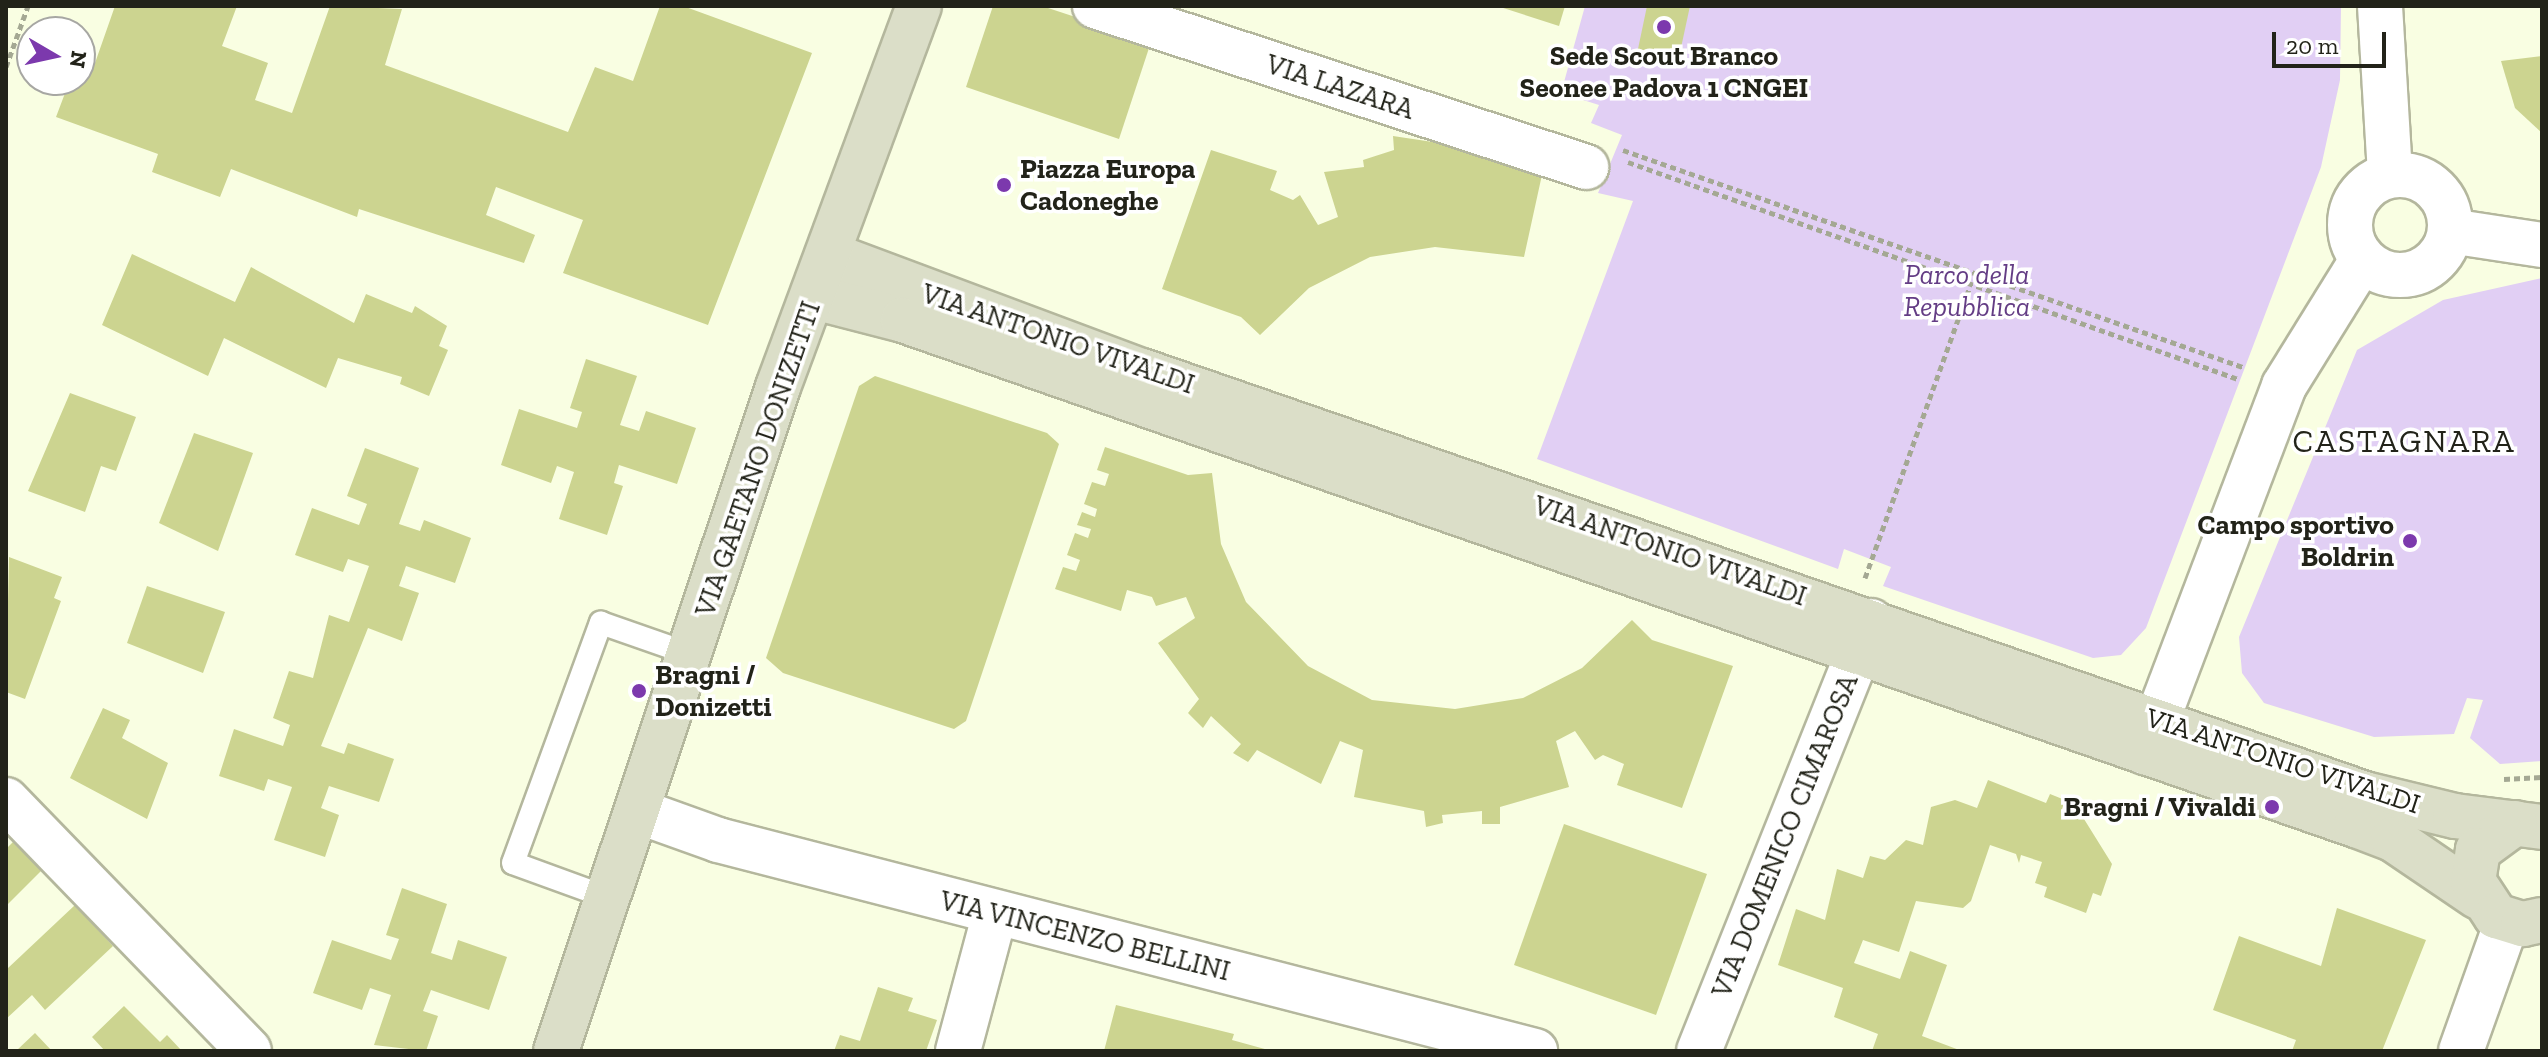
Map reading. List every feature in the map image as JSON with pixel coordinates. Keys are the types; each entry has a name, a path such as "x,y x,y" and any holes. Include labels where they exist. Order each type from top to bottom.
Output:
{"street":[{"name":"VIA GAETANO DONIZETTI","path":"556,1051 814,297 919,6"},
{"name":"VIA LAZARA","path":"1095,6 1586,167"},
{"path":"2380,6 2390,175"},
{"path":"2390,175 2435,188 2448,207 2450,231 2439,258 2415,274 2386,275 2362,260 2350,236 2351,209 2366,187 2390,175"},
{"path":"2450,231 2542,245"},
{"name":"VIA ANTONIO VIVALDI","path":"831,255 1142,371 1864,621 2150,735 2393,839 2509,912"},
{"path":"2150,735 2284,386 2362,260"},
{"name":"VIA ANTONIO VIVALDI","path":"814,297 903,320 1864,621"},
{"name":"VIA DOMENICO CIMAROSA","path":"1699,1051 1864,621"},
{"name":"VIA ANTONIO VIVALDI","path":"2150,735 2365,794 2529,825"},
{"path":"6,800 249,1051"},
{"name":"VIA VINCENZO BELLINI","path":"640,812 718,840 1535,1051"},
{"name":"VIA ANTONIO VIVALDI","path":"2509,912 2478,850 2529,825"},
{"path":"2461,1051 2509,912"},
{"path":"958,1051 995,913"}],"lane":[{"path":"609,898 513,863 601,623 690,654"}],"path":[{"path":"6,67 28,6"},
{"path":"2238,379 1632,167 1616,150 1637,150 2243,367"},
{"path":"1864,621 1970,287"}],"green space":[{"name":"Parco della Repubblica","path":"1585,6 2341,6 2340,80 2321,167 2146,628 2121,655 2093,658 1883,586 1891,567 1844,549 1838,569 1537,459 1633,201 1598,193 1622,135 1591,123 1599,105 1561,93"},
{"name":"Campo sportivo Boldrin","path":"2542,278 2542,761 2500,764 2470,738 2483,700 2467,698 2454,734 2374,737 2264,703 2242,673 2239,637 2357,350 2443,300"}],"building":[{"path":"115,6 237,6 222,46 268,63 255,100 292,113 330,6 402,9 385,65 568,132 595,67 633,81 660,6 683,6 812,53 708,325 563,273 583,220 496,187 486,215 535,235 524,263 359,209 357,217 231,169 220,197 152,172 158,154 56,117 64,96 96,96 96,60"},
{"path":"993,6 1042,6 1151,42 1119,139 966,87"},
{"path":"1497,6 1565,6 1559,26"},
{"name":"Sede Scout Branco Seonee Padova 1 CNGEI","path":"1647,6 1690,6 1679,57 1638,49"},
{"path":"2542,56 2542,133 2515,108 2501,61"},
{"path":"1446,132 1545,161 1524,257 1435,247 1370,257 1309,288 1260,335 1241,317 1162,289 1211,150 1277,171 1270,190 1293,200 1300,195 1318,225 1338,217 1324,172 1364,167 1363,160 1394,150 1393,136 1446,144"},
{"path":"132,254 235,302 251,267 354,323 366,294 412,313 415,306 447,326 439,346 448,350 429,396 400,384 402,377 338,358 326,388 224,338 208,376 102,325"},
{"path":"586,359 637,376 620,425 639,431 646,411 696,428 677,484 619,465 614,483 623,486 607,535 559,519 574,472 557,466 551,483 501,465 519,409 577,428 582,412 570,408"},
{"path":"875,376 1047,433 1059,444 966,721 954,729 783,673 766,658 859,386"},
{"path":"70,393 136,417 116,471 101,466 85,512 28,491"},
{"path":"194,433 253,453 218,551 159,523"},
{"path":"1105,447 1188,475 1212,473 1221,544 1246,602 1308,666 1372,700 1455,709 1523,698 1582,668 1632,620 1652,640 1733,666 1682,808 1617,785 1624,764 1603,755 1595,760 1575,731 1556,741 1569,787 1500,807 1500,824 1482,824 1482,811 1442,815 1443,823 1426,827 1424,811 1354,797 1363,750 1340,741 1321,784 1257,750 1248,762 1233,753 1241,744 1211,716 1203,728 1188,713 1199,699 1158,643 1195,618 1186,597 1156,606 1152,597 1127,590 1121,611 1055,589 1063,567 1076,571 1080,560 1067,555 1075,533 1088,538 1091,529 1077,525 1082,512 1095,517 1097,509 1084,504 1092,482 1105,486 1109,474 1097,470"},
{"path":"365,448 419,468 399,524 420,531 424,520 471,538 455,583 406,566 399,586 419,593 402,641 368,628 321,746 344,754 348,743 394,759 379,802 329,786 321,808 339,815 325,857 274,840 292,787 268,779 264,791 219,776 234,729 283,746 290,725 273,718 289,671 313,678 329,615 349,622 369,566 348,559 343,572 295,555 312,508 359,525 367,504 347,496"},
{"path":"9,557 62,577 54,598 61,601 25,699 6,692"},
{"path":"147,586 225,612 203,673 127,643"},
{"path":"103,708 130,720 122,738 168,763 147,819 70,778"},
{"path":"1988,780 2046,803 2050,794 2065,800 2061,812 2084,819 2112,864 2101,896 2093,893 2086,913 2044,897 2047,887 2035,883 2042,862 2021,855 2019,863 2016,854 1990,845 1971,901 1963,908 1916,901 1899,952 1863,940 1854,963 1900,979 1910,951 1947,965 1922,1036 1962,1051 1872,1051 1878,1034 1834,1017 1843,988 1778,965 1796,909 1825,920 1837,869 1863,878 1870,856 1885,860 1906,840 1923,845 1931,807 1955,800 1977,808"},
{"path":"1564,824 1707,874 1656,1015 1514,965"},
{"path":"14,841 42,870 6,906 6,849"},
{"path":"402,888 447,904 431,953 452,960 458,940 507,957 489,1010 431,990 423,1011 438,1016 426,1051 374,1045 391,995 370,988 362,1010 313,993 332,940 391,960 399,939 386,935"},
{"path":"75,905 113,946 45,1010 32,995 6,1019 7,969"},
{"path":"2337,908 2426,940 2382,1051 2292,1051 2296,1040 2213,1010 2239,936 2321,966"},
{"path":"878,987 913,998 908,1011 937,1020 926,1051 834,1051 840,1035 860,1041"},
{"path":"1116,1005 1234,1034 1232,1040 1272,1051 1104,1051"},
{"path":"124,1006 160,1042 167,1035 182,1051 105,1051 92,1037"},
{"path":"35,1033 52,1051 16,1051"}],"place":[{"name":"Sede Scout Branco Seonee Padova 1 CNGEI","path":"1664,27"},
{"name":"Piazza Europa Cadoneghe","path":"1004,185"},
{"name":"Campo sportivo Boldrin","path":"2410,541"},
{"name":"Bragni / Donizetti","path":"639,691"},
{"name":"Bragni / Vivaldi","path":"2272,807"}],"district":[{"name":"CASTAGNARA","path":"2404,441"}]}
